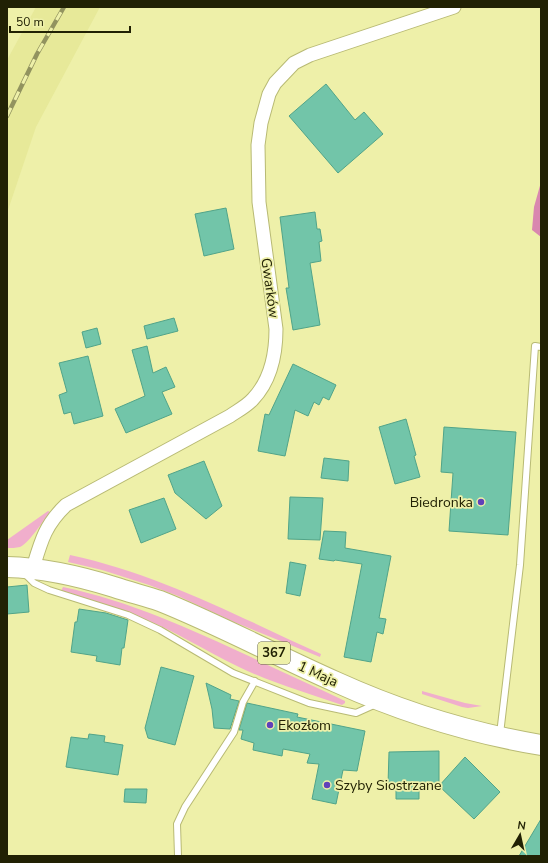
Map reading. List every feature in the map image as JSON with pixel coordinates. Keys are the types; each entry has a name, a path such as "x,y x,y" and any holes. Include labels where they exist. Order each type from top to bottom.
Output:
{"main road":[{"name":"1 Maja","path":"20,568 85,578 159,601 382,702 500,738 541,745"}],"street":[{"name":"Gwarków","path":"20,568 42,538 52,519 66,505 230,416 252,400 267,378 276,346 276,329 259,202 258,151 261,124 265,108 269,94 275,83 294,63 310,55 454,7"}],"lane":[{"path":"500,738 520,565 535,346 541,347"},
{"path":"20,568 34,583 49,590 128,615 160,630 233,673 309,703 356,713 382,702"},
{"path":"178,856 177,824 185,807 234,732 243,702 255,681"}],"shaded area":[{"path":"36,7 100,7 36,127 7,213 7,60"},
{"path":"541,182 541,237 532,230 534,207"},
{"path":"48,511 50,512 24,544 20,547 7,548 7,540"},
{"path":"70,555 103,563 167,585 229,611 321,654 320,657 149,585 102,570 68,562"},
{"path":"63,587 112,600 182,626 333,695 345,701 345,703 342,705 290,688 251,673 152,622 61,591"},
{"path":"422,691 465,703 482,706 468,708 462,707 422,694"}],"building":[{"path":"326,84 355,120 364,112 383,134 338,173 289,116"},
{"path":"226,208 234,249 204,256 195,214"},
{"path":"315,212 317,229 320,229 322,241 319,242 321,261 310,263 320,325 293,330 286,288 289,288 280,217"},
{"path":"174,318 178,331 147,339 144,326"},
{"path":"97,328 101,344 86,348 82,332"},
{"path":"147,346 153,373 166,367 175,387 162,392 172,414 126,433 115,409 145,396 132,350"},
{"path":"88,356 103,416 74,424 71,412 64,414 59,395 67,392 59,363"},
{"path":"293,364 336,385 329,400 323,397 319,405 314,402 308,416 295,410 285,456 258,451 265,414 269,415"},
{"path":"406,419 416,455 414,456 420,477 395,484 379,427"},
{"name":"Biedronka","path":"444,427 516,432 508,535 449,531 453,473 441,472"},
{"path":"324,458 349,461 348,481 321,478"},
{"path":"204,461 222,506 206,519 175,493 168,475"},
{"path":"290,497 323,498 320,540 288,539"},
{"path":"164,498 176,529 141,543 129,510"},
{"path":"324,531 346,532 345,548 391,556 379,618 386,619 383,634 377,632 371,662 344,657 362,564 319,559"},
{"path":"290,562 306,565 300,596 286,593"},
{"path":"27,585 29,612 7,614 7,587"},
{"path":"79,609 106,613 128,620 120,665 96,661 97,656 71,652 75,622 77,622"},
{"path":"161,667 194,676 175,745 148,738 145,728"},
{"path":"206,683 231,695 230,699 239,701 230,729 214,728 212,709"},
{"path":"247,703 298,714 297,717 365,731 357,771 343,770 336,804 312,799 319,764 307,763 310,754 283,749 282,756 253,750 254,743 241,739 243,730 239,730"},
{"path":"89,734 105,736 104,742 123,745 118,775 66,767 71,737 88,739"},
{"path":"439,751 439,784 419,784 419,799 396,799 396,784 388,785 389,752"},
{"path":"465,757 500,792 474,819 439,786"},
{"path":"125,789 147,789 146,803 124,802"},
{"path":"541,819 541,856 519,856"}],"railway":[{"path":"7,116 37,54 64,7"}],"place":[{"name":"Biedronka","path":"481,502"},
{"name":"Ekozłom","path":"270,725"},
{"name":"Szyby Siostrzane","path":"327,785"}]}
